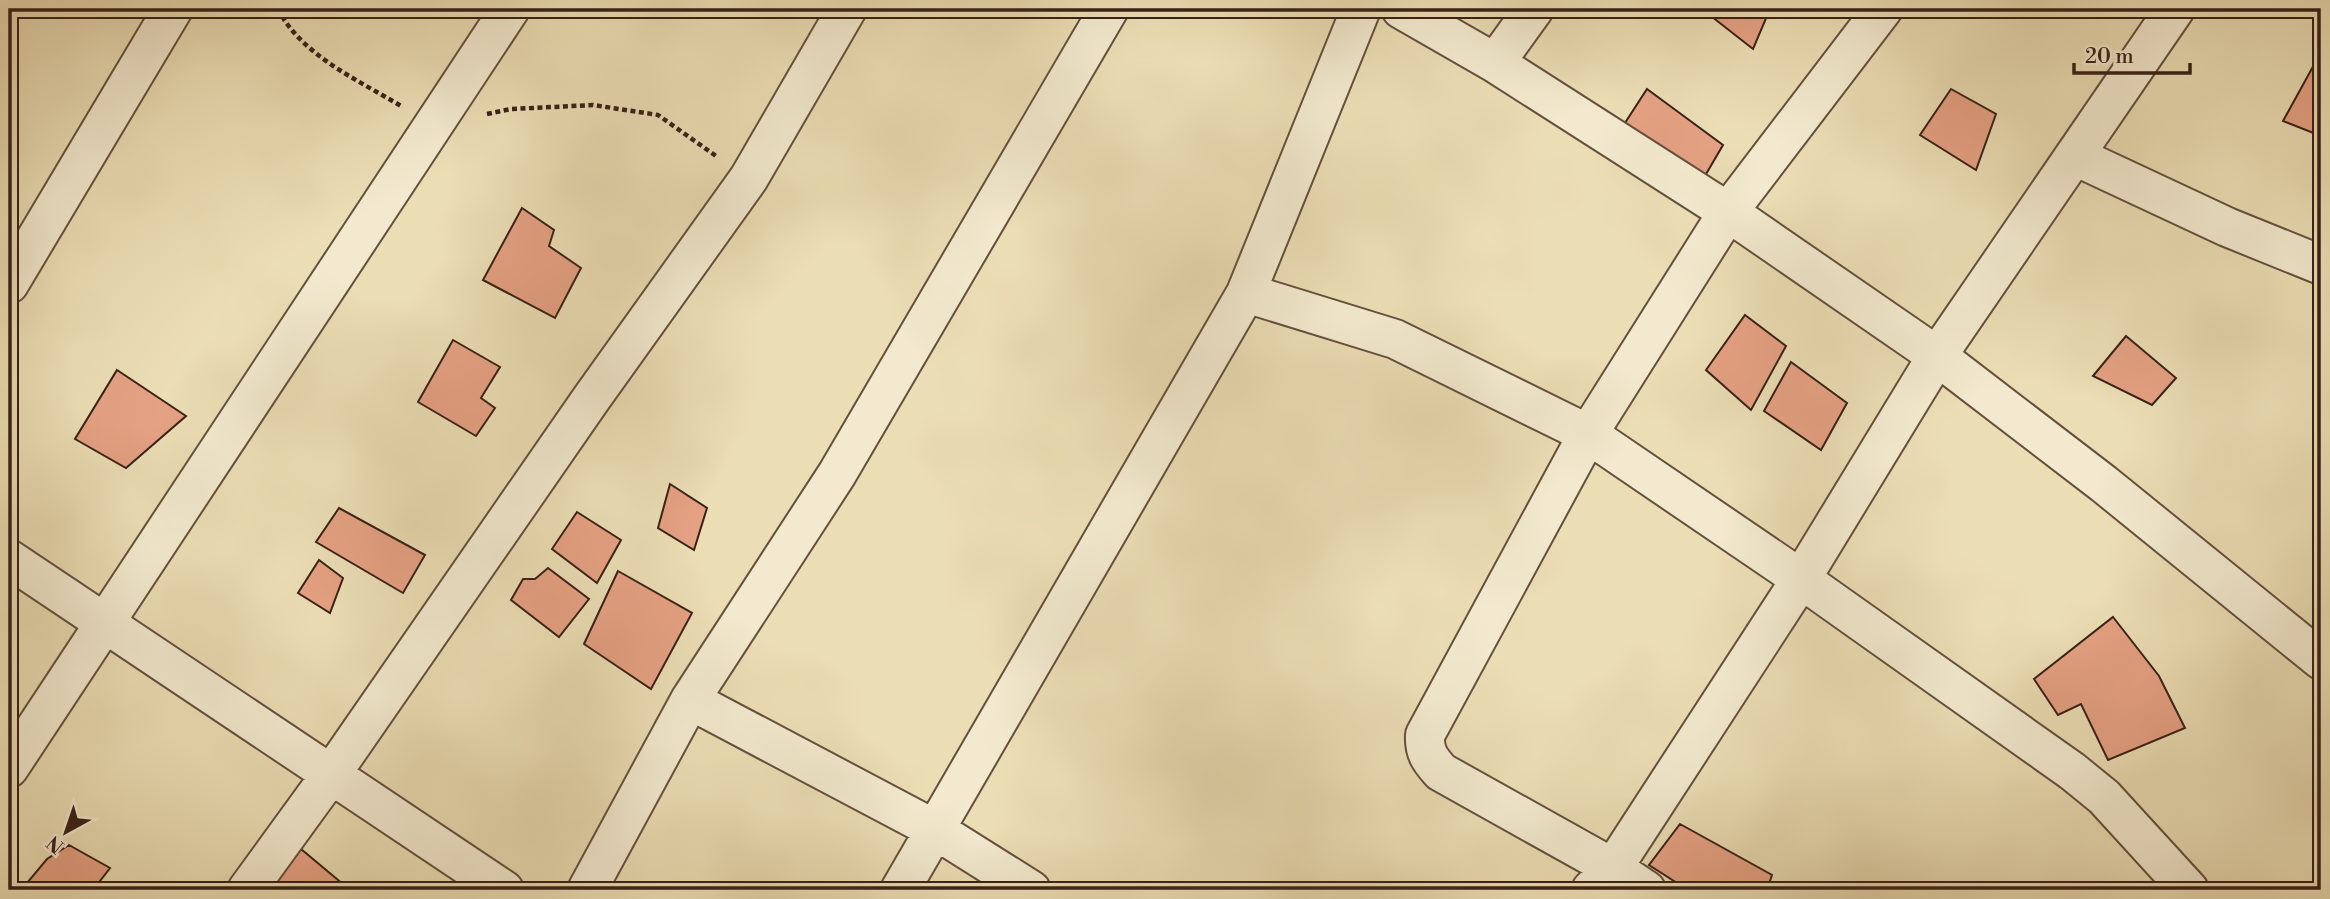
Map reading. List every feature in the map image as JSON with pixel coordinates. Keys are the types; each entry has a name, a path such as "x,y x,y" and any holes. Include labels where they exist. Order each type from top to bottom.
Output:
{"street":[{"path":"9,284 173,9"},
{"path":"9,768 510,9"},
{"path":"247,890 749,178 847,9"},
{"path":"587,890 690,700 837,474 1109,9"},
{"path":"900,890 1245,293 1361,9"},
{"path":"1401,9 1496,64 1728,212 1937,356 2104,484 2321,660"},
{"path":"1496,64 1534,9"},
{"path":"1646,890 1602,879 1441,772 1431,761 1425,748 1425,735 1588,434 1728,212 1883,9"},
{"path":"1602,879 1801,579 1937,356 2175,9"},
{"path":"2075,156 2227,227 2321,265"},
{"path":"1245,293 1395,339 1588,434 1801,579 2072,771 2105,797 2189,890"},
{"path":"9,559 504,890"},
{"path":"690,700 934,829 1031,890"}],"path":[{"path":"278,9 285,23 310,50 432,125 511,109 593,104 658,115 749,178"}],"building":[{"path":"1702,9 1770,9 1753,49"},
{"path":"2321,52 2321,136 2283,121"},
{"path":"1647,89 1723,145 1702,181 1623,126"},
{"path":"1951,89 1996,114 1976,170 1920,135"},
{"path":"522,208 554,230 549,246 581,268 555,318 483,280"},
{"path":"1745,315 1786,346 1751,410 1706,370"},
{"path":"2126,336 2176,378 2152,405 2093,376"},
{"path":"453,340 500,367 481,398 495,408 476,436 418,402"},
{"path":"1791,362 1847,403 1821,450 1764,411"},
{"path":"117,370 186,416 126,468 75,439"},
{"path":"670,484 707,508 694,550 658,528"},
{"path":"339,508 425,555 403,593 316,542"},
{"path":"577,512 621,540 597,583 552,549"},
{"path":"319,560 343,578 330,613 298,593"},
{"path":"548,568 589,599 559,637 511,600 523,579 535,579"},
{"path":"618,571 692,613 651,689 584,644"},
{"path":"2113,617 2159,676 2185,728 2108,760 2081,704 2058,715 2034,679"},
{"path":"1680,824 1772,875 1767,890 1688,890 1649,865"},
{"path":"69,845 110,868 93,890 22,889 47,859"},
{"path":"301,849 350,890 267,890"}]}
